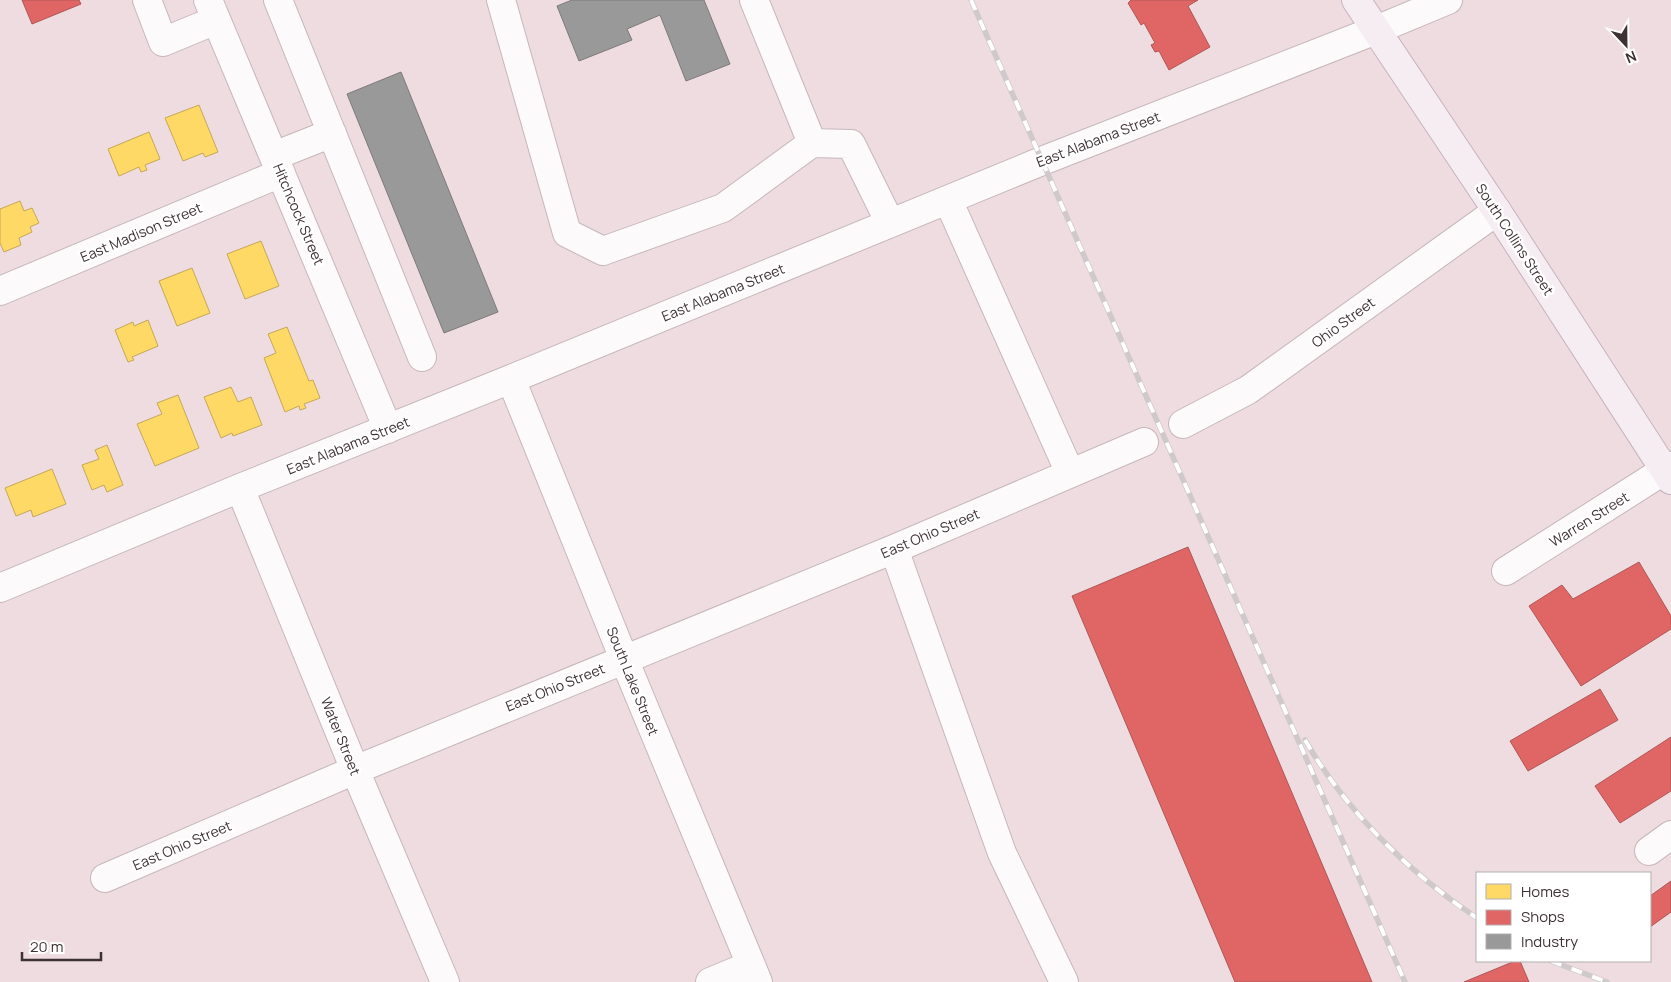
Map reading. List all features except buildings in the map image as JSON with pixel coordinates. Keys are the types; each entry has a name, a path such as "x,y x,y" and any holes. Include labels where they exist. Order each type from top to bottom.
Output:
{"main road":[{"name":"South Collins Street","path":"1356,0 1669,472"}],"street":[{"path":"147,0 163,42 212,10"},
{"path":"278,0 422,357"},
{"path":"501,0 567,233 603,251 723,208 812,143 851,144 890,223"},
{"path":"754,0 812,143"},
{"name":"East Alabama Street","path":"0,588 1051,157 1448,0"},
{"name":"Hitchcock Street","path":"212,10 388,429"},
{"name":"East Madison Street","path":"0,291 278,164 332,133"},
{"path":"948,200 1070,473"},
{"name":"Ohio Street","path":"1183,424 1248,390 1497,211"},
{"name":"South Lake Street","path":"511,379 754,973"},
{"name":"East Ohio Street","path":"105,878 355,770 894,549 1144,442"},
{"name":"Warren Street","path":"1506,571 1669,472"},
{"name":"Water Street","path":"240,488 355,770 445,982"},
{"path":"894,549 1002,853 1064,982"},
{"path":"1649,850 1671,836"},
{"path":"710,982 754,973"}],"railway":[{"path":"971,0 1405,982"},
{"path":"1305,740 1321,766 1340,791 1381,839 1427,881 1476,917"},
{"path":"1554,962 1607,982"}]}
